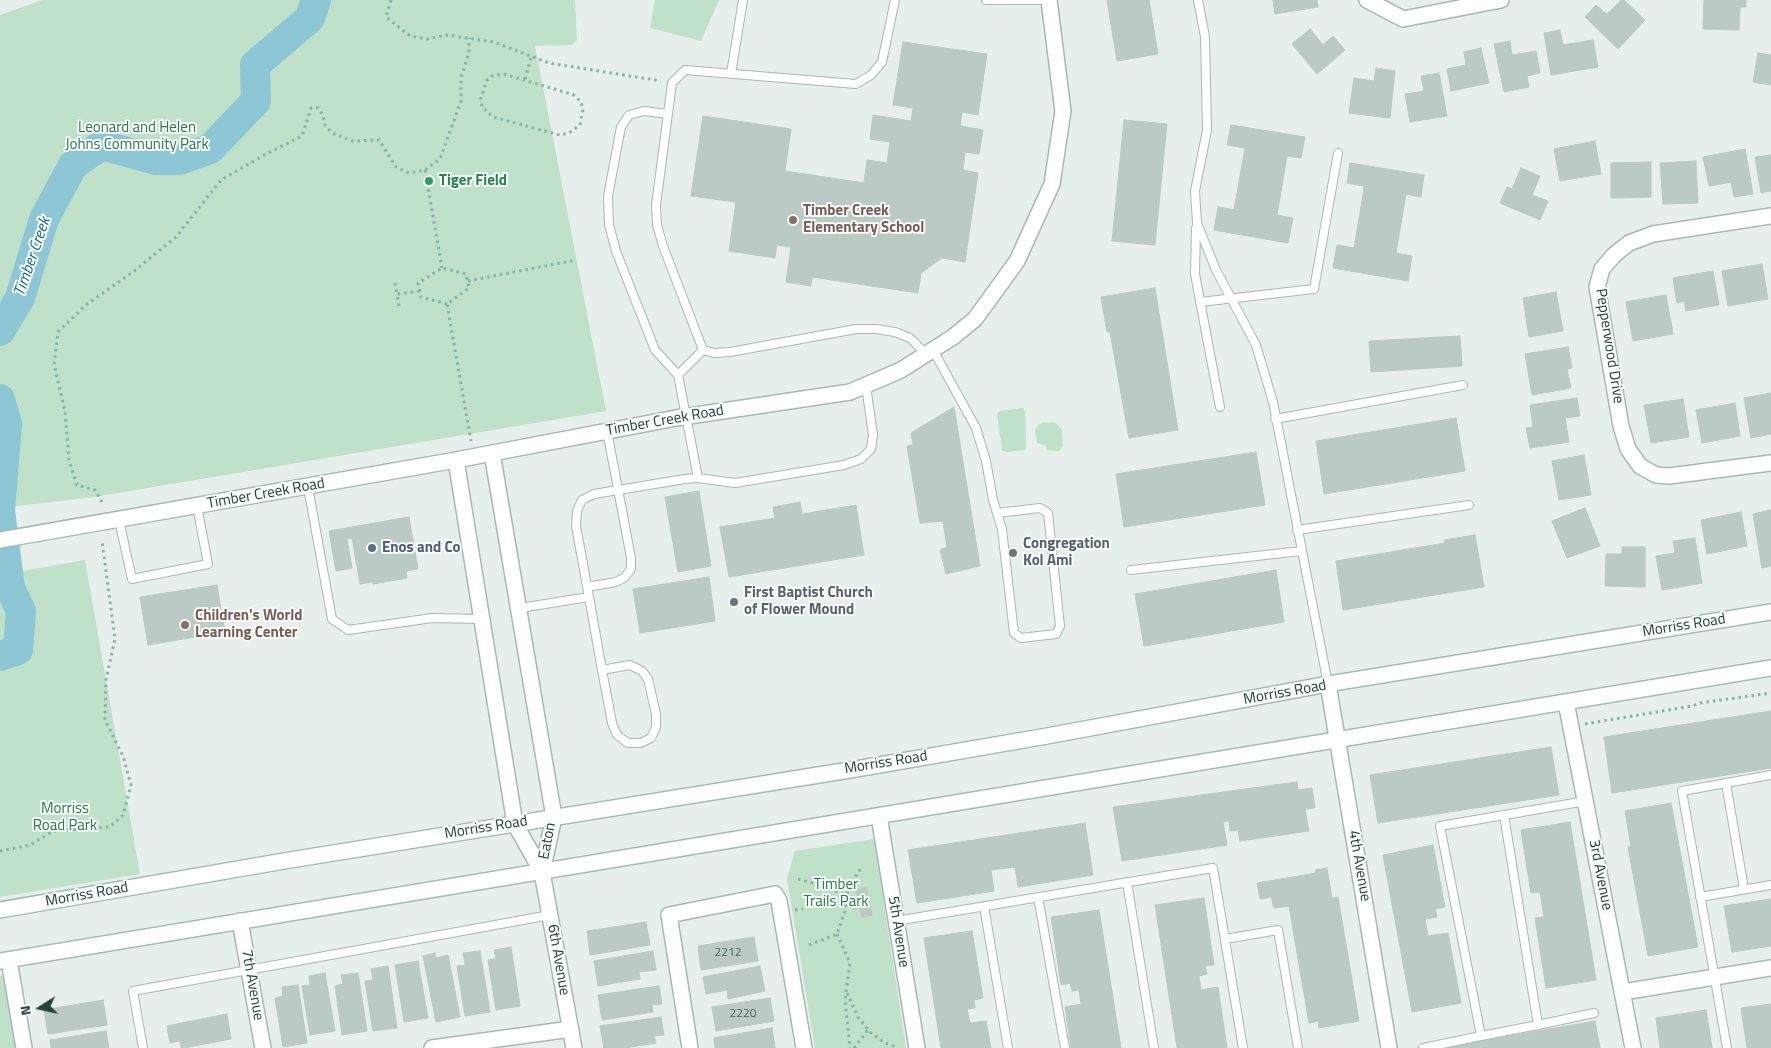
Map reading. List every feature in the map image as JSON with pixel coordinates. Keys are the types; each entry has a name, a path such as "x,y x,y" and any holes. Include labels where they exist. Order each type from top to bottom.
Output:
{"street":[{"name":"Timber Creek Road","path":"0,540 456,460 687,416 850,392 900,370 975,319 1005,280 1026,244 1052,184 1063,110 1049,0"},
{"path":"1366,0 1403,19 1501,0"},
{"name":"Pepperwood Drive","path":"1771,216 1653,234 1629,243 1614,255 1602,270 1597,287 1621,426 1628,449 1640,466 1656,475 1669,476 1771,464"},
{"name":"Eaton","path":"492,453 520,608 554,817 542,872"},
{"name":"Eaton","path":"456,460 515,824 542,872"},
{"name":"Morriss Road","path":"0,910 1048,736 1328,684 1771,612"},
{"path":"24,1048 4,961 1771,668"},
{"name":"4th Avenue","path":"1328,684 1389,1048"},
{"name":"3rd Avenue","path":"1566,702 1633,1048"},
{"name":"5th Avenue","path":"879,816 917,1048"},
{"name":"6th Avenue","path":"542,872 574,1048"},
{"path":"690,1048 669,915 774,894 780,901 804,1048"},
{"name":"7th Avenue","path":"240,921 263,1048"},
{"path":"1623,992 1771,968"},
{"path":"442,1047 571,1029"}],"lane":[{"path":"731,74 743,0"},
{"path":"703,350 663,246 657,225 656,205 672,83 685,70 856,84 872,75 882,62 895,0"},
{"path":"986,0 1049,0"},
{"path":"1198,0 1205,37 1207,130 1195,191 1197,223 1195,274 1220,407"},
{"path":"668,114 644,111 629,115 621,127 608,196 609,225 619,260 655,350 678,375 698,478"},
{"path":"1200,302 1232,300 1314,289 1338,153"},
{"path":"1197,223 1216,270 1256,345 1272,402 1328,684"},
{"path":"703,350 714,353 730,352 856,330 876,329 895,332 910,338 929,352 976,428 997,513 1002,529 1014,633 1021,638 1056,634 1060,626 1048,514 1040,508 997,513"},
{"path":"678,375 703,350"},
{"path":"1275,418 1463,385"},
{"path":"602,670 630,665 642,670 648,679 656,727 651,738 641,743 628,743 617,735 612,724 602,670 576,526 577,511 582,500 619,490 698,478 735,484 844,465 861,459 871,449 873,435 866,386"},
{"path":"587,587 616,582 625,577 630,569 631,558 607,431"},
{"path":"308,486 332,618 348,630 432,618 482,619"},
{"path":"1297,530 1469,505"},
{"path":"119,520 132,578 208,564 197,506"},
{"path":"1131,570 1301,551"},
{"path":"520,608 589,597"},
{"path":"1726,1048 1682,791 1771,775"},
{"path":"1726,783 1744,889"},
{"path":"1481,1036 1440,826 1586,802"},
{"path":"1504,815 1538,1025"},
{"path":"896,921 1213,868 1243,1048"},
{"path":"1127,882 1154,1048"},
{"path":"1700,897 1771,885"},
{"path":"1038,897 1065,1048"},
{"path":"984,906 1008,1048"},
{"path":"143,1048 133,991 550,915"},
{"path":"1225,939 1278,930 1298,1048"},
{"path":"1423,1048 1594,1013"}],"path":[{"path":"391,0 386,17 410,36 427,39 447,35 494,42 549,63 672,83"},
{"path":"102,502 95,490 77,485 68,460 65,411 54,364 58,332 86,304 133,272 176,237 221,180 302,136 311,108 318,108 323,115 325,125 332,133 352,141 379,140 396,167 409,173 425,170 440,158 461,101 461,78 469,52 469,38"},
{"path":"525,79 532,58"},
{"path":"504,74 525,79 574,95 581,102 583,109 580,125 569,133 560,135 493,117 482,106 481,98 487,80 492,76 504,74"},
{"path":"425,170 442,268"},
{"path":"468,282 576,260"},
{"path":"442,268 466,274 469,288 447,304 421,297 418,283 442,268"},
{"path":"395,283 399,306"},
{"path":"397,294 420,291"},
{"path":"447,304 471,441"},
{"path":"0,851 30,846 53,831 110,827 123,815 131,785 123,756 105,720 106,680 115,639 102,541"},
{"path":"1571,726 1692,706 1700,702 1771,693"},
{"path":"852,1048 845,1000 850,963 837,934 845,911 848,889 862,868"},
{"path":"798,879 823,886 847,896"},
{"path":"809,945 837,934"},
{"path":"847,992 858,1018 868,1030 885,1043 896,1047"},
{"path":"852,1048 868,1030"}],"green space":[{"name":"Leonard and Helen Johns Community Park","path":"42,0 575,0 577,40 571,45 535,46 606,411 94,497 0,508 0,15"},
{"path":"655,0 719,0 701,41 650,28"},
{"path":"1023,408 1025,411 1026,448 1025,450 1006,452 1002,450 997,414 1000,411"},
{"path":"1055,422 1062,430 1063,446 1059,451 1046,450 1046,446 1037,443 1035,429 1041,423"},
{"name":"Morriss Road Park","path":"85,560 140,874 0,897 0,575"},
{"name":"Timber Trails Park","path":"874,839 906,1048 815,1048 787,879 795,851"},
{"path":"0,976 3,976 16,1048 0,1048"}],"building":[{"path":"1107,0 1149,0 1158,54 1117,61"},
{"path":"1273,0 1317,0 1318,7 1275,14"},
{"path":"1621,0 1624,0 1645,20 1618,49 1585,17 1596,5 1607,14"},
{"path":"1704,0 1746,0 1746,7 1740,7 1739,30 1703,29"},
{"path":"1310,29 1323,45 1333,36 1345,50 1317,74 1292,44"},
{"path":"1560,30 1563,45 1593,40 1598,67 1551,75 1544,33"},
{"path":"1510,41 1512,55 1536,51 1540,73 1527,76 1529,87 1504,92 1494,44"},
{"path":"903,42 987,54 978,115 962,112 960,126 983,130 979,154 965,152 963,170 978,173 965,262 942,258 921,273 918,293 812,277 811,286 786,282 791,247 777,245 775,258 729,251 736,202 691,196 703,116 791,129 785,171 864,183 867,160 887,163 890,142 870,139 873,115 911,121 913,108 893,105"},
{"path":"1481,48 1489,83 1451,91 1447,69 1466,65 1464,52"},
{"path":"1758,53 1771,55 1771,85 1753,82"},
{"path":"1376,68 1395,71 1390,118 1349,113 1354,78 1374,81"},
{"path":"1439,73 1447,116 1410,122 1405,94 1424,91 1421,76"},
{"path":"1124,120 1167,124 1155,245 1112,241"},
{"path":"1231,125 1305,137 1301,158 1287,156 1277,215 1293,218 1288,243 1214,230 1218,207 1234,210 1245,148 1227,145"},
{"path":"1595,141 1601,174 1560,181 1554,149"},
{"path":"1745,149 1753,194 1734,197 1731,182 1709,186 1703,157"},
{"path":"1771,155 1771,191 1761,193 1755,157"},
{"path":"1696,161 1698,203 1663,204 1660,163"},
{"path":"1651,162 1651,197 1611,198 1611,163"},
{"path":"1350,163 1424,175 1421,197 1406,194 1396,253 1412,256 1408,281 1333,268 1337,245 1354,248 1364,189 1364,186 1347,183"},
{"path":"1521,168 1540,176 1532,195 1548,201 1540,220 1500,203 1507,187 1512,189"},
{"path":"1762,264 1768,299 1728,306 1722,271"},
{"path":"1713,271 1719,305 1686,311 1684,301 1677,303 1673,278"},
{"path":"1155,288 1178,430 1129,438 1110,332 1107,332 1101,297"},
{"path":"1556,292 1563,331 1529,337 1523,298"},
{"path":"1666,295 1673,334 1633,341 1626,302"},
{"path":"1460,336 1462,366 1371,372 1369,341"},
{"path":"1568,347 1572,368 1567,369 1571,388 1532,395 1525,354"},
{"path":"1771,393 1771,434 1751,438 1744,398"},
{"path":"1577,398 1580,416 1565,418 1569,442 1530,448 1526,428 1533,427 1530,405"},
{"path":"1683,399 1689,437 1651,443 1644,405"},
{"path":"1735,403 1740,436 1702,443 1696,410"},
{"path":"954,407 980,566 946,574 940,550 947,547 943,521 920,523 907,446 913,445 911,433"},
{"path":"1456,418 1465,471 1324,494 1316,441"},
{"path":"1256,452 1265,505 1124,527 1116,474"},
{"path":"1584,455 1591,495 1559,500 1552,461"},
{"path":"699,491 711,566 678,572 665,497"},
{"path":"800,502 802,514 856,505 864,555 729,577 720,527 775,518 773,507"},
{"path":"1585,508 1600,546 1567,558 1552,521"},
{"path":"1771,510 1771,566 1762,568 1753,514"},
{"path":"1741,512 1747,546 1707,554 1701,520"},
{"path":"409,517 418,569 406,571 407,578 373,584 372,582 360,584 352,538 347,539 352,568 336,571 329,531"},
{"path":"1475,535 1484,587 1343,610 1336,561 1445,543 1444,540"},
{"path":"1695,538 1702,583 1662,590 1656,556 1675,553 1673,541"},
{"path":"1622,547 1645,547 1645,587 1605,586 1606,554 1622,554"},
{"path":"1276,570 1284,622 1144,646 1135,594"},
{"path":"709,577 715,621 640,633 633,589"},
{"path":"217,585 225,632 148,645 140,597"},
{"path":"1771,711 1771,768 1612,793 1604,737"},
{"path":"1551,747 1559,795 1378,823 1370,775"},
{"path":"1297,782 1298,790 1312,788 1315,808 1305,809 1309,831 1240,841 1238,830 1230,831 1229,821 1223,822 1227,845 1122,861 1113,807"},
{"path":"1671,803 1698,947 1648,956 1628,847 1631,847 1625,811"},
{"path":"1570,822 1596,980 1546,988 1535,918 1544,917 1540,892 1531,893 1521,830"},
{"path":"1085,823 1093,875 1018,887 1015,867 991,870 994,891 917,903 908,850"},
{"path":"1433,845 1445,907 1435,909 1437,917 1425,919 1428,936 1448,933 1461,1003 1412,1012 1383,855"},
{"path":"1327,868 1332,898 1338,897 1359,1021 1319,1028 1318,1021 1309,1023 1289,906 1274,908 1271,897 1260,899 1257,883 1316,873 1315,870"},
{"path":"866,888 872,915 862,917 860,908 854,909 852,900 857,898 855,890"},
{"path":"1204,898 1214,965 1205,966 1207,974 1199,976 1201,990 1218,987 1227,1048 1177,1048 1155,905"},
{"path":"1771,899 1771,946 1732,952 1724,906"},
{"path":"1099,910 1121,1048 1071,1048 1065,1007 1081,1004 1079,990 1072,991 1070,983 1061,985 1051,917"},
{"path":"646,922 650,945 590,955 587,931"},
{"path":"972,931 983,998 974,1000 975,1008 967,1009 970,1023 986,1021 991,1048 941,1048 924,938"},
{"path":"754,937 758,961 701,970 698,946"},
{"path":"511,947 520,1006 496,1010 488,960 496,959 494,950"},
{"path":"480,951 490,1012 465,1016 457,966 465,965 463,953"},
{"path":"653,951 656,970 639,972 640,979 598,986 594,961"},
{"path":"435,953 436,958 448,955 460,1017 436,1022 423,956"},
{"path":"418,961 428,1018 404,1022 395,965"},
{"path":"388,966 397,1028 373,1031 365,981 373,980 371,969"},
{"path":"760,966 765,991 728,999 727,990 706,994 703,977"},
{"path":"325,973 335,1031 310,1035 302,986 310,985 309,976"},
{"path":"358,973 367,1031 342,1035 335,986 343,984 341,975"},
{"path":"298,985 307,1043 283,1047 275,998 283,996 282,987"},
{"path":"659,986 662,1004 652,1005 653,1012 602,1020 598,995"},
{"path":"770,998 774,1021 716,1031 712,1007"},
{"path":"103,1000 107,1025 48,1034 44,1010"},
{"path":"1771,1004 1771,1048 1747,1048 1741,1008"},
{"path":"1706,1010 1712,1048 1660,1048 1656,1018"},
{"path":"227,1014 231,1039 183,1048 181,1048 180,1041 170,1043 167,1026"},
{"path":"661,1017 664,1035 654,1036 656,1043 625,1048 604,1048 600,1026"},
{"path":"1595,1021 1600,1048 1443,1048"},
{"path":"772,1028 775,1048 715,1048 714,1038"},
{"path":"106,1031 109,1048 51,1048 50,1040"}],"waterway":[{"name":"Timber Creek","path":"0,331 20,298 44,219 73,165 102,145 156,160 180,160 210,149 256,101 255,65 310,18 316,0"},
{"name":"Timber Creek","path":"0,399 7,424 0,511 10,588 21,611 18,650 0,656"}],"place":[{"name":"Tiger Field","path":"429,181"},
{"name":"Timber Creek Elementary School","path":"793,220"},
{"name":"Enos and Co","path":"372,548"},
{"name":"Congregation Kol Ami","path":"1013,553"},
{"name":"First Baptist Church of Flower Mound","path":"734,602"},
{"name":"Children's World Learning Center","path":"185,625"}]}
